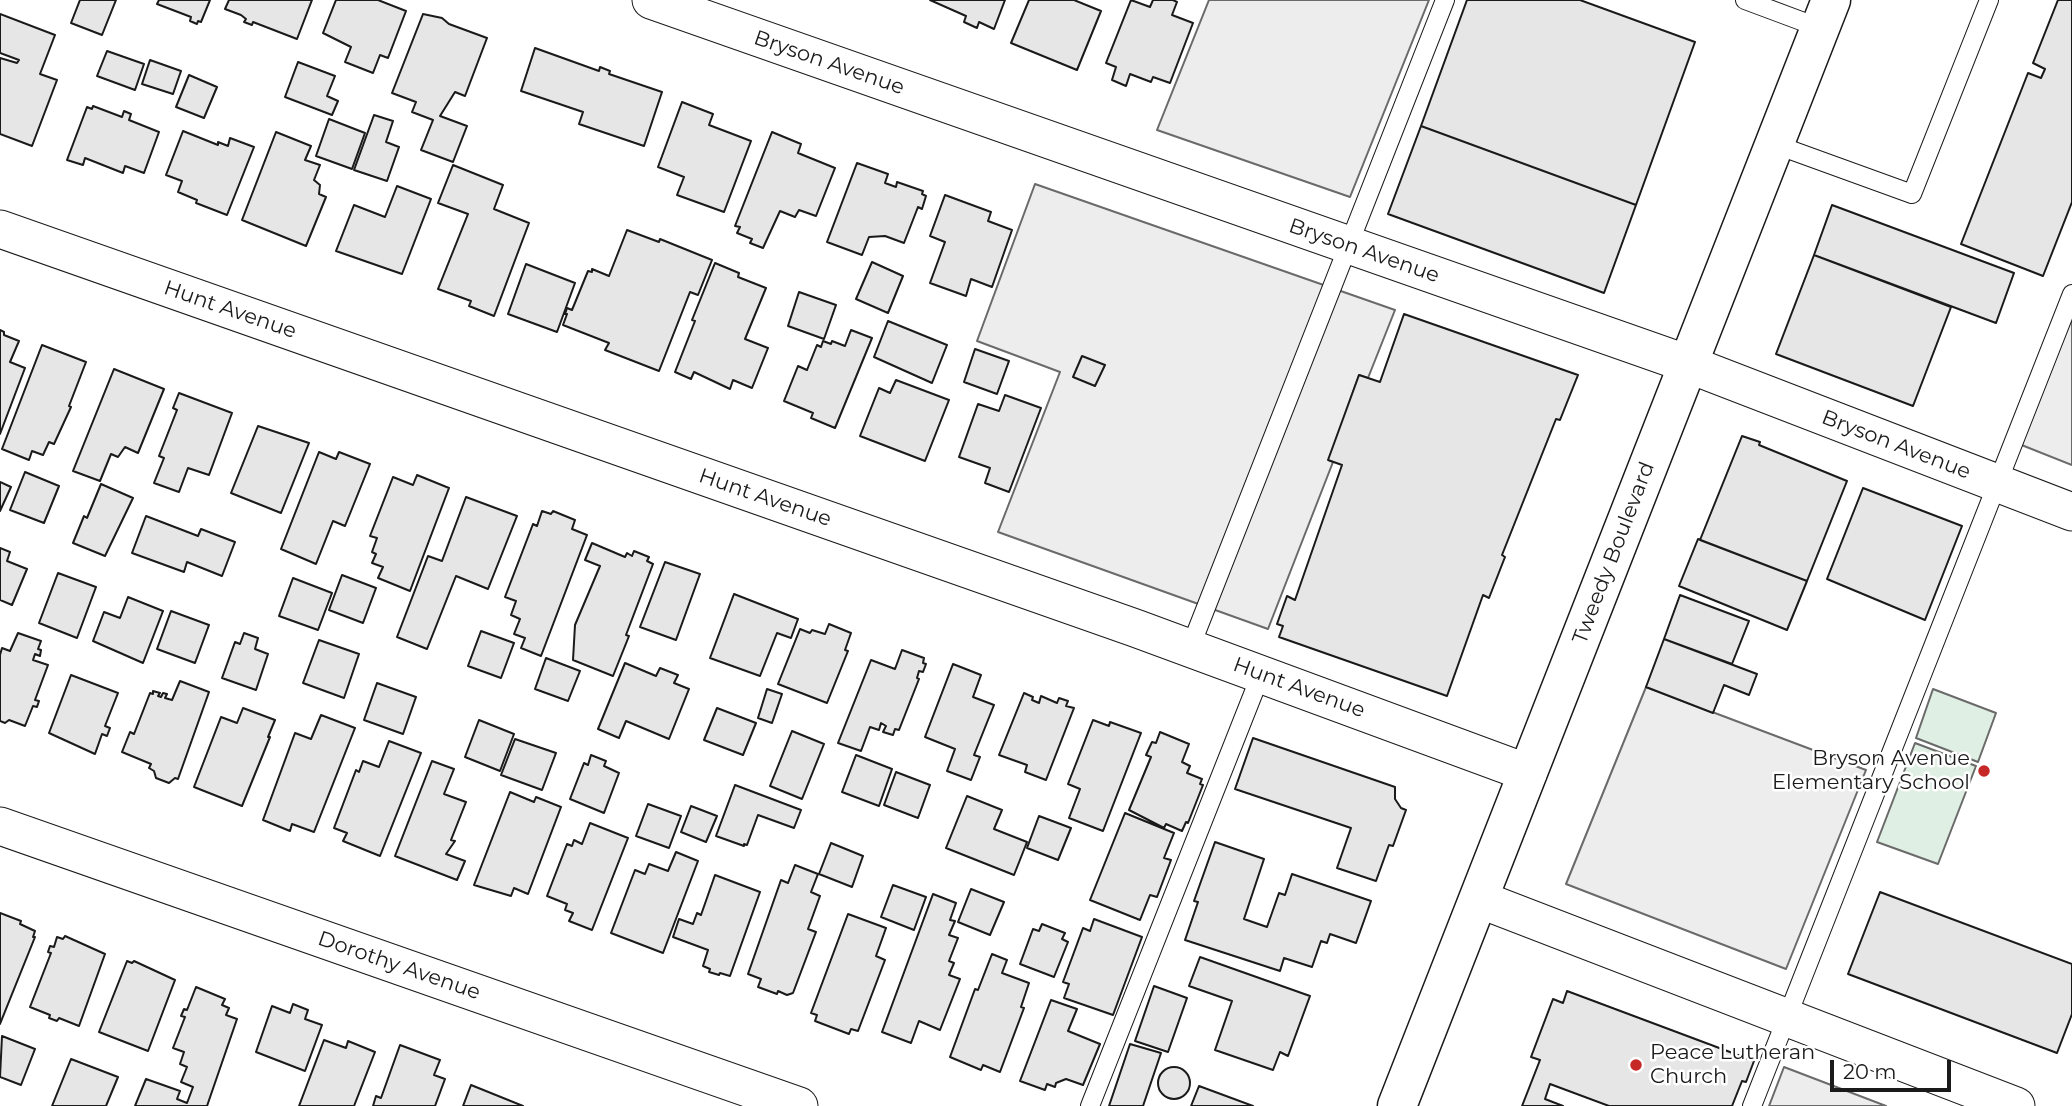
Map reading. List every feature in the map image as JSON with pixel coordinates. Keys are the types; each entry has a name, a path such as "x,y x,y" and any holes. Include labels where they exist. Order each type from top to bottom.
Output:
{"main road":[{"name":"Tweedy Boulevard","path":"1398,1106 1825,14"}],"street":[{"name":"Bryson Avenue","path":"651,0 1688,364 2072,512"},
{"name":"Hunt Avenue","path":"0,229 1190,648 1528,773"},
{"name":"Dorothy Avenue","path":"0,826 799,1106"},
{"path":"1479,899 2016,1106"}],"lane":[{"path":"1190,648 1445,0"},
{"path":"1745,0 1825,14"},
{"path":"1774,144 1912,194 1989,0"},
{"path":"1752,1106 2072,294"},
{"path":"1090,1106 1261,674"}],"green space":[{"path":"1933,689 1996,713 1978,762 1916,738"},
{"path":"1915,743 1976,766 1938,864 1877,842"}],"shaded area":[{"path":"1209,0 1429,0 1350,197 1157,130"},
{"path":"1035,184 1395,310 1368,378 1359,375 1329,460 1333,462 1268,629 998,532 1060,372 977,341"},
{"path":"2072,295 2072,465 2014,442"},
{"path":"1646,687 1866,770 1786,969 1566,884"},
{"path":"1784,1067 1886,1106 1769,1106"}],"building":[{"path":"80,0 116,0 102,35 71,23"},
{"path":"159,0 210,0 201,22 198,21 197,24 190,21 191,17 157,4"},
{"path":"229,0 312,0 297,39 253,22 252,25 244,22 246,19 241,15 225,9"},
{"path":"336,0 378,0 406,11 388,58 380,55 373,73 345,62 351,47 323,33"},
{"path":"930,0 1005,0 994,29 979,22 977,28 964,22 966,16"},
{"path":"1029,0 1074,0 1101,11 1077,70 1011,43"},
{"path":"1131,0 1150,7 1153,0 1173,0 1177,2 1172,15 1193,23 1170,83 1153,77 1151,82 1130,74 1126,86 1112,80 1116,67 1106,63"},
{"path":"1467,0 1580,0 1695,42 1636,205 1421,126"},
{"path":"2058,0 2072,0 2072,202 2043,276 1961,244 2028,73 2041,78 2045,69 2033,63"},
{"path":"0,14 55,35 40,74 57,80 32,146 0,134 0,58 17,63 19,60 0,53"},
{"path":"423,14 442,18 449,24 487,38 465,96 455,92 440,116 467,126 453,162 421,150 433,120 412,112 416,102 392,93"},
{"path":"535,48 599,71 600,67 610,71 609,74 662,92 644,146 579,124 583,112 521,91"},
{"path":"107,51 144,64 135,90 97,76"},
{"path":"150,60 181,71 173,94 142,84"},
{"path":"298,62 335,76 327,96 338,101 332,115 285,97"},
{"path":"189,75 217,87 204,118 176,107"},
{"path":"682,102 713,114 709,125 751,141 724,212 677,195 684,177 658,167"},
{"path":"93,106 122,117 124,111 131,114 129,120 159,132 144,173 125,166 123,173 85,158 83,165 67,160 87,107 92,109"},
{"path":"374,115 393,121 386,142 399,147 387,181 354,170"},
{"path":"329,119 365,133 352,169 316,156"},
{"path":"1421,126 1636,205 1604,293 1388,214"},
{"path":"183,131 218,145 218,142 228,146 230,138 254,147 227,215 196,203 197,200 178,192 182,181 166,175"},
{"path":"276,132 311,146 305,160 320,165 314,180 320,185 319,194 326,197 306,246 242,220"},
{"path":"772,132 801,144 798,153 835,168 816,216 799,210 795,217 780,211 763,248 750,243 752,239 737,233 740,227 735,226"},
{"path":"857,163 888,174 885,183 896,187 897,182 923,191 922,194 926,196 922,209 918,207 904,243 885,236 869,237 862,255 827,242"},
{"path":"453,165 503,185 494,209 529,223 494,316 469,306 471,301 438,289 468,214 438,203"},
{"path":"397,186 431,199 402,274 336,251 354,205 385,217"},
{"path":"945,195 991,212 988,221 1012,230 992,287 971,279 966,296 930,283 945,242 930,236"},
{"path":"1832,205 2014,273 1996,323 1814,255"},
{"path":"627,230 659,242 660,239 712,260 698,295 690,292 659,371 605,350 609,343 563,325 567,308 572,310 588,271 592,272 592,269 609,276"},
{"path":"1814,255 1951,307 1913,406 1776,354"},
{"path":"872,262 903,276 888,313 856,299"},
{"path":"715,263 739,273 738,277 766,288 745,339 768,348 752,388 733,380 730,389 694,372 691,379 675,372"},
{"path":"526,264 575,283 557,332 508,314"},
{"path":"799,292 836,305 824,339 788,326"},
{"path":"1404,314 1578,375 1560,420 1556,419 1502,555 1505,557 1489,598 1483,595 1447,696 1279,637 1283,626 1277,624 1287,596 1295,600 1342,465 1328,460 1359,375 1380,382"},
{"path":"888,321 947,345 932,383 874,357"},
{"path":"0,330 4,335 19,341 10,362 25,368 0,434"},
{"path":"851,330 872,338 835,428 811,418 813,413 784,401 798,366 807,370 817,345 821,347 823,341 831,344 832,341 845,346"},
{"path":"42,345 86,362 69,406 71,407 54,444 49,442 43,455 32,451 29,460 2,449"},
{"path":"975,349 1009,361 997,394 964,382"},
{"path":"1082,356 1105,365 1095,386 1073,377"},
{"path":"114,369 164,389 138,453 125,447 118,457 111,454 100,481 73,471"},
{"path":"896,380 949,400 925,461 860,436 879,388 890,393"},
{"path":"179,393 232,413 209,475 188,468 179,492 154,483 164,458 159,456 177,410 173,408"},
{"path":"1005,395 1041,408 1009,492 985,483 990,468 959,457 978,404 999,411"},
{"path":"258,426 309,443 281,513 231,493"},
{"path":"1742,436 1847,481 1807,581 1700,540"},
{"path":"319,452 336,459 339,452 370,464 345,526 333,521 316,564 281,549"},
{"path":"25,472 59,486 44,523 10,510"},
{"path":"417,475 449,488 410,591 378,578 383,567 372,563 376,554 372,552 377,538 370,536 393,477 413,485"},
{"path":"0,482 11,487 0,511"},
{"path":"101,484 133,498 105,556 73,543"},
{"path":"1863,488 1962,526 1925,620 1827,579"},
{"path":"466,497 517,516 488,589 456,576 427,649 397,637 428,556 442,561"},
{"path":"542,511 551,514 553,511 575,520 572,529 587,535 541,656 521,648 525,638 514,634 520,619 511,615 516,601 505,597 533,524 537,526"},
{"path":"146,516 198,536 201,529 235,542 222,576 187,562 184,572 132,553"},
{"path":"1698,539 1807,581 1787,630 1679,586"},
{"path":"592,543 625,557 627,553 632,556 634,551 649,557 647,561 653,564 613,676 573,660 575,625 600,566 585,560"},
{"path":"0,548 10,552 7,561 27,569 12,605 0,600"},
{"path":"665,562 700,574 676,640 640,627"},
{"path":"58,573 96,587 77,638 39,623"},
{"path":"342,575 376,588 363,623 329,610"},
{"path":"293,578 332,593 318,630 279,616"},
{"path":"734,594 798,619 791,638 777,633 760,676 710,658"},
{"path":"1680,595 1749,621 1732,664 1664,639"},
{"path":"128,597 163,611 143,663 93,641 104,612 120,618"},
{"path":"171,611 209,625 195,663 157,649"},
{"path":"829,624 851,633 845,650 848,651 827,703 778,684 800,629 825,634"},
{"path":"481,631 514,643 501,678 468,666"},
{"path":"18,633 41,641 38,649 41,650 40,656 35,654 33,660 48,665 35,700 39,701 37,707 33,706 25,726 9,720 5,723 0,721 0,655 2,648 10,651"},
{"path":"244,633 258,638 255,649 268,654 256,690 222,678 235,642 240,644"},
{"path":"1664,639 1757,674 1749,695 1724,685 1713,713 1646,687"},
{"path":"319,640 359,654 344,698 303,683"},
{"path":"902,650 924,658 923,663 926,664 923,672 919,671 919,679 899,730 895,729 893,735 883,732 886,726 881,723 879,730 870,727 861,751 838,743 871,660 895,669"},
{"path":"546,658 580,671 568,701 535,689"},
{"path":"625,663 656,676 660,668 678,675 674,683 689,689 669,739 626,721 619,738 598,729"},
{"path":"953,664 981,675 973,697 994,705 974,755 980,757 971,780 947,771 955,749 925,737"},
{"path":"71,675 118,693 105,726 110,728 107,736 102,734 95,754 49,733"},
{"path":"180,681 209,692 178,779 175,778 169,783 156,778 154,771 149,768 151,764 122,752 130,732 134,734 150,693 160,693 158,696 161,697 163,693 167,694 165,698 172,700"},
{"path":"377,683 416,697 403,734 364,720"},
{"path":"767,689 782,694 772,723 758,718"},
{"path":"1024,693 1039,703 1041,696 1057,703 1059,698 1068,701 1066,706 1074,708 1046,780 1025,772 1027,765 999,755"},
{"path":"243,708 275,720 242,806 194,787 221,717 237,723"},
{"path":"717,708 756,723 743,755 704,740"},
{"path":"321,715 355,728 314,832 292,824 290,831 263,820 295,733 311,739"},
{"path":"479,720 514,734 500,771 465,757"},
{"path":"1093,720 1109,726 1110,722 1141,733 1103,831 1069,818 1080,789 1068,784"},
{"path":"792,731 824,744 802,799 770,786"},
{"path":"1160,732 1189,744 1182,762 1190,766 1187,773 1202,779 1200,784 1203,785 1188,823 1186,822 1182,831 1166,824 1164,828 1129,810 1151,757 1146,755 1152,742 1156,743"},
{"path":"1253,738 1395,787 1395,799 1401,808 1406,810 1376,881 1337,868 1351,828 1235,789"},
{"path":"515,739 556,753 542,790 501,775"},
{"path":"389,741 421,753 380,856 343,841 347,833 334,828 356,770 359,772 363,761 379,767"},
{"path":"591,755 606,761 604,766 619,773 604,813 570,799 584,763 588,765"},
{"path":"856,755 892,769 879,806 842,792"},
{"path":"432,761 454,769 444,794 466,802 451,840 455,841 446,854 465,861 457,880 395,856"},
{"path":"896,772 930,785 918,818 884,805"},
{"path":"735,785 801,810 794,828 758,815 747,845 716,836"},
{"path":"510,792 534,802 536,797 561,807 528,894 514,888 511,896 474,885"},
{"path":"967,796 1002,810 994,829 1027,842 1014,875 946,848"},
{"path":"648,804 681,816 669,848 636,836"},
{"path":"691,806 717,816 706,842 681,832"},
{"path":"1125,813 1174,833 1164,858 1171,860 1157,897 1150,895 1140,920 1090,900"},
{"path":"1039,816 1071,828 1058,860 1027,848"},
{"path":"590,823 628,838 592,930 569,921 573,913 565,910 567,904 547,896 567,844 572,846 574,840 582,844"},
{"path":"1215,842 1264,859 1244,919 1267,927 1279,893 1285,895 1292,874 1371,901 1356,943 1330,934 1327,943 1321,941 1312,967 1284,958 1280,971 1185,940 1198,902 1194,901"},
{"path":"831,843 863,856 852,887 819,874"},
{"path":"676,852 698,861 663,953 611,933 635,870 645,874 649,864 668,871"},
{"path":"795,865 818,874 811,892 820,896 808,929 816,932 793,993 787,995 778,991 777,994 758,987 761,979 748,974 781,880 788,883"},
{"path":"715,875 760,892 730,976 709,972 710,969 703,966 708,950 673,937 679,919 693,924 697,913 701,915"},
{"path":"893,885 926,897 914,930 881,917"},
{"path":"971,889 1004,902 990,935 958,922"},
{"path":"1880,892 2072,964 2072,1014 2057,1053 1848,974"},
{"path":"933,894 956,903 950,920 955,921 949,935 958,938 949,961 954,963 949,975 960,979 940,1030 919,1021 911,1043 882,1032"},
{"path":"0,913 21,921 20,924 35,931 35,937 0,1024"},
{"path":"848,914 886,928 876,956 885,960 858,1031 851,1029 849,1034 815,1021 817,1015 811,1013"},
{"path":"1094,919 1142,937 1113,1015 1064,998 1069,984 1063,982 1083,928 1090,931"},
{"path":"1042,924 1065,933 1062,939 1068,942 1054,977 1020,964 1033,929 1039,931"},
{"path":"65,936 105,954 79,1026 59,1018 57,1021 49,1018 50,1015 30,1007 51,953 48,952 50,946 54,947 57,937 63,939"},
{"path":"992,954 1007,960 1002,973 1029,983 1021,1007 1024,1008 1000,1072 983,1065 981,1070 950,1057 975,989 978,990"},
{"path":"1200,957 1310,996 1288,1056 1280,1052 1273,1070 1215,1050 1232,1001 1189,986"},
{"path":"127,961 134,961 175,980 148,1051 99,1032"},
{"path":"1154,986 1187,998 1168,1052 1135,1041"},
{"path":"196,987 225,999 222,1005 229,1008 226,1015 237,1019 207,1106 135,1106 146,1079 180,1091 177,1099 187,1103 193,1087 181,1082 187,1067 180,1064 184,1052 173,1048 185,1017 181,1016 184,1009 187,1010"},
{"path":"1567,991 1754,1061 1732,1106 1609,1106 1550,1084 1545,1099 1563,1106 1522,1106 1540,1060 1531,1057 1553,999 1563,1003"},
{"path":"1051,1000 1077,1009 1068,1031 1100,1044 1083,1085 1066,1079 1056,1083 1055,1087 1047,1084 1045,1090 1020,1081"},
{"path":"293,1004 308,1010 305,1019 322,1025 305,1071 256,1052 272,1006 290,1013"},
{"path":"2,1036 35,1049 21,1085 0,1077"},
{"path":"324,1040 346,1048 348,1041 375,1052 354,1106 299,1106"},
{"path":"1130,1044 1161,1053 1143,1106 1109,1106"},
{"path":"400,1045 440,1060 434,1075 445,1079 435,1106 373,1106 376,1096 381,1098"},
{"path":"71,1059 118,1077 106,1106 52,1106"},
{"path":"1174,1067 1185,1072 1190,1083 1185,1094 1174,1099 1163,1094 1158,1083 1163,1072"},
{"path":"471,1085 523,1106 463,1106"},
{"path":"1199,1086 1253,1106 1191,1106"}],"place":[{"name":"Bryson Avenue Elementary School","path":"1984,771"},
{"name":"Peace Lutheran Church","path":"1636,1065"}]}
